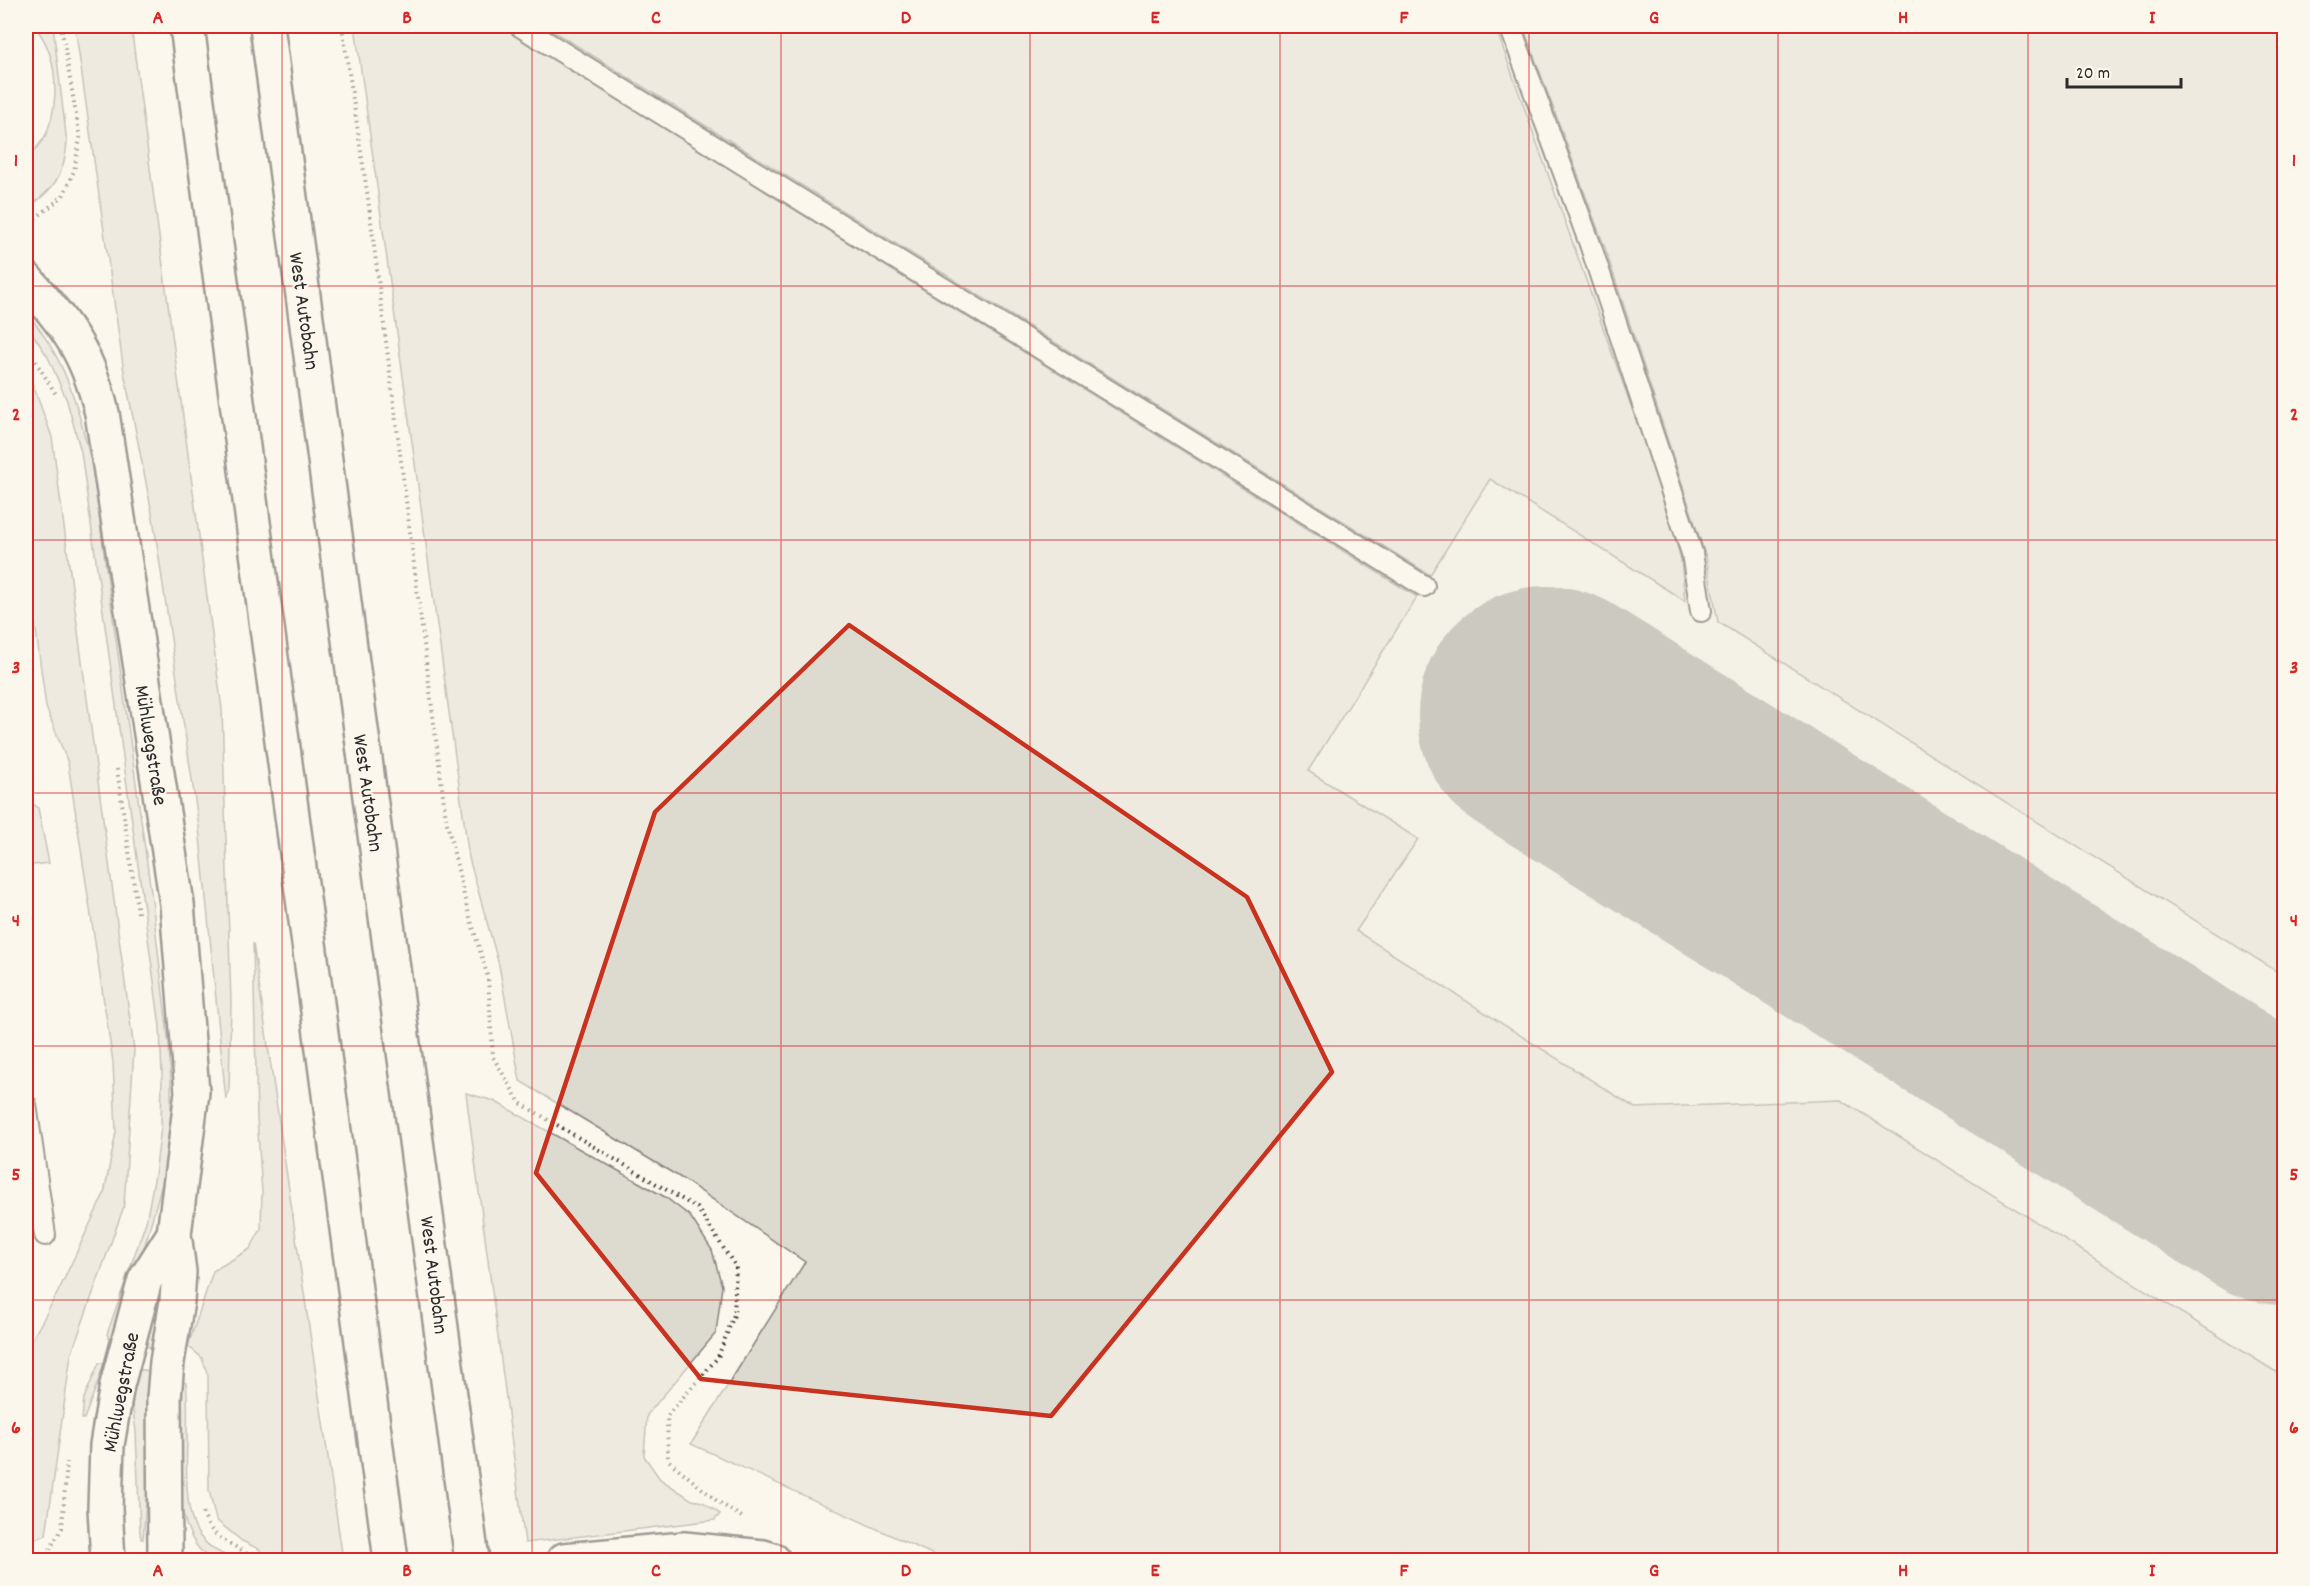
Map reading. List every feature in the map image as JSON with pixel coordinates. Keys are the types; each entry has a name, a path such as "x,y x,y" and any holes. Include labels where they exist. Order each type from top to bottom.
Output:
{"main road":[{"path":"187,26 390,1558"},
{"name":"West Autobahn","path":"267,26 471,1548"},
{"name":"Mühlwegstraße","path":"26,279 63,322 82,352 94,379 102,413 178,916 192,1092 174,1234 179,1272 165,1389 165,1560"},
{"name":"Mühlwegstraße","path":"108,1560 105,1508 107,1445 117,1385 145,1280 174,1234"},
{"path":"564,1560 684,1549 768,1558"}],"lane":[{"path":"520,26 1424,586"},
{"path":"1510,26 1590,244 1688,542 1701,611"},
{"path":"26,1106 45,1235"}],"path":[{"path":"26,226 63,196 74,171 80,138 62,26"},
{"path":"342,26 368,198 446,819 466,904 488,978 493,1057 520,1103 697,1208 736,1267 734,1315 718,1356 667,1416 668,1460 717,1501 754,1525 768,1558"},
{"path":"26,346 60,401"},
{"path":"116,762 139,915"},
{"path":"44,1560 62,1528 68,1455"}],"highlighted area":[{"path":"849,625 1247,897 1332,1072 1051,1416 701,1379 536,1173 655,812"}],"shaded area":[{"path":"34,26 53,26 67,143 60,174 50,189 26,210 25,167 47,132 55,92 48,49"},
{"path":"75,26 131,26 222,709 231,1003 229,1090 226,1100 199,827 153,518 124,372"},
{"path":"355,26 2284,26 2284,1560 945,1560 691,1444 805,1262 681,1178 520,1081 499,965 469,858"},
{"path":"355,26 500,26 1417,597 1308,771 1418,839 1356,931 1635,1108 1841,1100 2284,1377 2284,1560 945,1560 691,1444 805,1262 681,1178 520,1081 499,965 469,858"},
{"path":"545,26 1495,26 1664,498 1681,560 1685,601 1490,479 1430,575"},
{"path":"1523,26 2284,26 2284,976 1718,622 1706,557 1605,248"},
{"path":"26,312 52,348 69,384 82,423 92,466 152,899 169,1045 171,1124 165,1173 143,1252 113,1339 110,1341 107,1334 146,1222 155,1175 161,1127 160,1027 81,452 67,401 48,357 26,324"},
{"path":"26,366 52,437 134,1050 124,1206 71,1355 46,1535 26,1542 26,1351 58,1292 104,1194 116,1132 113,1062 68,763 46,707 26,554"},
{"path":"26,798 38,808 49,863 26,866"},
{"path":"253,943 343,1560 268,1560 259,1549 242,1541 216,1520 209,1490 208,1376 202,1358 188,1346 213,1271 250,1249 261,1229 262,1192 257,1118"},
{"path":"466,1093 494,1101 665,1197 690,1216 712,1250 722,1286 716,1333 647,1415 644,1456 660,1479 692,1500 703,1502 720,1514 715,1520 525,1543"},
{"path":"164,1279 153,1348 140,1345 159,1280"},
{"path":"99,1363 105,1363 84,1419 82,1419 84,1398"},
{"path":"135,1369 151,1371 143,1539 141,1539 140,1532 136,1432 131,1397"},
{"path":"178,1380 186,1383 187,1483 192,1521 199,1535 213,1548 230,1557 242,1560 213,1560 198,1548 188,1528 181,1505 178,1478"}],"runway":[{"path":"1547,715 2284,1176"}]}
